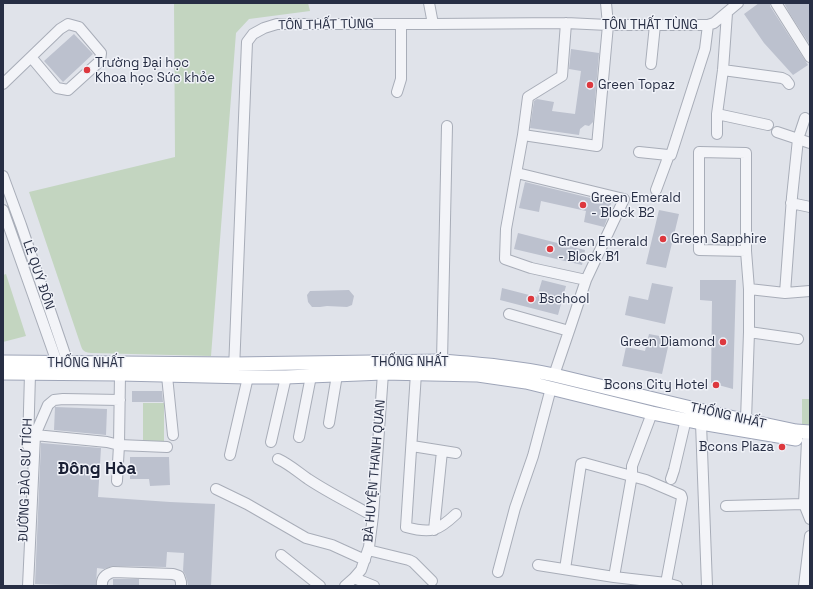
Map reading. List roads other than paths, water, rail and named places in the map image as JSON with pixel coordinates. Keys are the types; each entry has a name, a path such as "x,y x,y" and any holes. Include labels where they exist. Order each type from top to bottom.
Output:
{"main road":[{"name":"THỐNG NHẤT","path":"3,362 120,374 167,376 234,370 442,360 522,369 554,375 687,413 701,423 809,438"},
{"name":"THỐNG NHẤT","path":"3,373 30,374 65,368 234,370 248,377 382,373 478,375 526,382 652,412 687,413 746,420 796,431 809,438"}],"street":[{"path":"429,3 433,24"},
{"path":"523,135 597,146 608,25 606,3"},
{"name":"TÔN THẤT TÙNG","path":"234,370 247,42 253,34 264,28 277,24 566,23 608,25 708,25 714,23 738,3"},
{"path":"776,3 810,57"},
{"path":"717,134 717,114 723,70 727,12"},
{"path":"566,23 562,76 528,97 523,135 506,229 505,259 531,268 586,280"},
{"path":"3,84 60,29 68,24 79,27 101,53 100,61 68,90 57,88 31,57"},
{"path":"397,92 401,79 401,24"},
{"path":"651,64 654,25"},
{"path":"656,190 671,154 705,49 708,25"},
{"path":"723,70 782,78 789,84"},
{"path":"717,114 768,125"},
{"path":"785,293 791,202 798,139 805,118"},
{"path":"442,360 447,126"},
{"path":"777,132 810,143"},
{"path":"639,152 670,155"},
{"path":"746,251 699,250 699,152 746,153 746,251 749,289 746,420"},
{"path":"521,174 624,199 586,280 554,375"},
{"name":"LÊ QUÝ ĐÔN","path":"3,176 21,225 65,368"},
{"path":"791,202 810,207"},
{"name":"LÊ QUÝ ĐÔN","path":"3,210 65,368"},
{"path":"10,229 21,225"},
{"path":"749,289 785,293 810,291"},
{"path":"509,314 569,331"},
{"path":"749,332 798,339"},
{"name":"BÀ HUYỆN THANH QUAN","path":"345,586 361,570 368,550 373,516 382,373"},
{"path":"416,373 406,526 413,529 434,530 441,527 456,514"},
{"name":"ĐƯỜNG ĐÀO SƯ TÍCH","path":"23,586 30,374"},
{"path":"117,481 120,374"},
{"path":"329,423 336,375"},
{"path":"167,376 173,435"},
{"path":"299,437 310,376"},
{"path":"230,455 248,377"},
{"path":"271,442 286,377"},
{"path":"498,572 515,508 533,456 550,388"},
{"path":"28,586 35,435 48,405 54,400 62,399 120,400"},
{"path":"614,577 632,475 632,466 652,412"},
{"path":"671,479 687,413"},
{"path":"701,423 707,586"},
{"path":"35,435 107,442 119,445 167,447"},
{"path":"809,438 804,504 809,516"},
{"path":"412,446 456,453"},
{"path":"434,530 442,451"},
{"path":"278,459 287,463 309,480 373,516"},
{"path":"564,569 581,464 592,465 632,475 681,495 682,498 666,583"},
{"path":"216,489 247,504 306,538 332,545 364,560"},
{"path":"726,506 804,504"},
{"path":"804,586 810,536"},
{"path":"368,550 409,560 413,562 432,581"},
{"path":"281,555 320,586"},
{"path":"538,565 614,577 666,583 677,586"},
{"path":"102,586 107,573 113,572 173,574 179,576 181,586"},
{"path":"354,578 374,586"}],"place":[{"name":"Trường Đại học Khoa học Sức khỏe","path":"87,70"},
{"name":"Green Topaz","path":"590,85"},
{"name":"Green Emerald - Block B2","path":"583,205"},
{"name":"Green Sapphire","path":"663,239"},
{"name":"Green Emerald - Block B1","path":"550,249"},
{"name":"Bschool","path":"531,299"},
{"name":"Green Diamond","path":"723,342"},
{"name":"Bcons City Hotel","path":"716,385"},
{"name":"Bcons Plaza","path":"782,447"}],"district":[{"name":"Đông Hòa","path":"97,469"}]}
